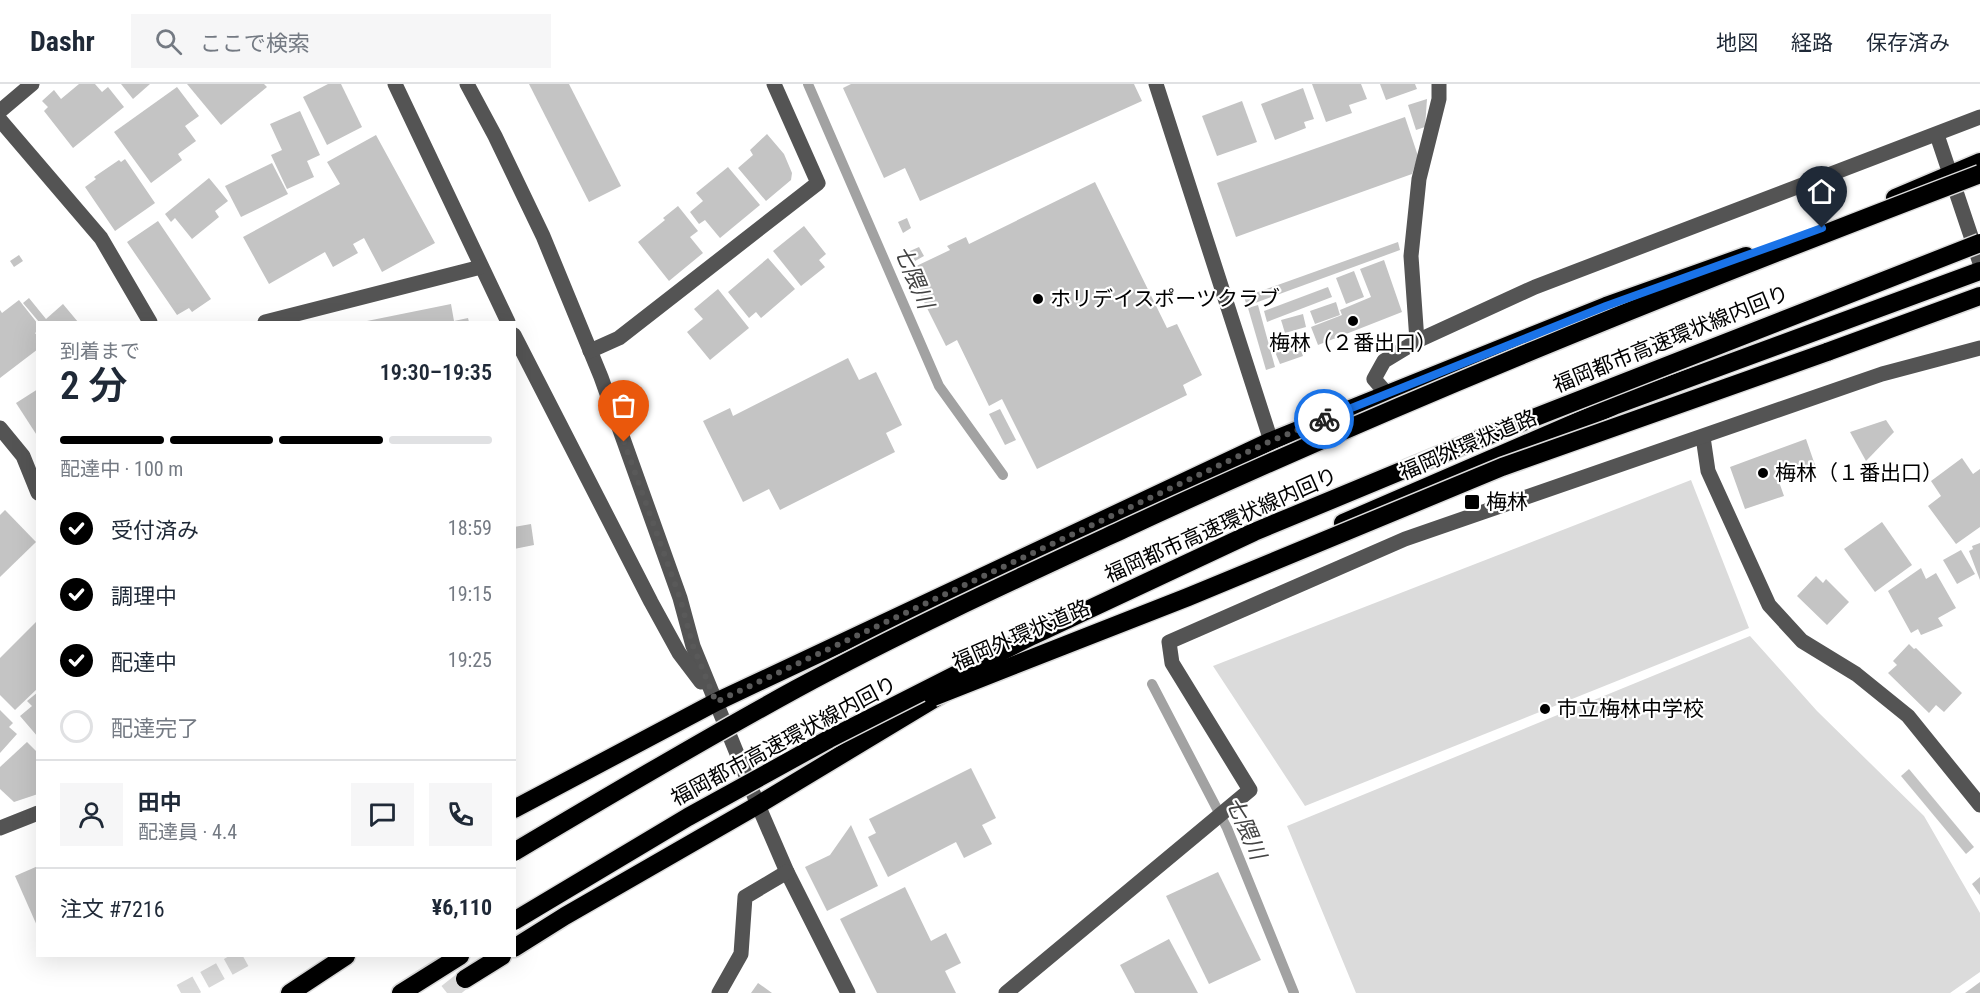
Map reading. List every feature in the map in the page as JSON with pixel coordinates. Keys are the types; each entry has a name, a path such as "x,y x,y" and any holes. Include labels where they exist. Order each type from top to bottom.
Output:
{"highway":[{"path":"516,808 716,702 1271,441 1606,306 1844,221 1980,162"},
{"path":"516,851 660,765 799,688 1007,583 1227,481 1449,386 1795,245 1980,166"},
{"path":"1795,245 1980,174"},
{"name":"福岡都市高速環状線内回り","path":"516,920 688,817 829,739 1032,636 1254,532 1481,438 1980,243"},
{"name":"福岡外環状道路","path":"516,947 758,805 940,694 1616,405 1980,271"},
{"path":"829,739 1188,597 1502,467 1980,296"},
{"path":"290,993 344,957"},
{"path":"401,993 458,957"},
{"path":"465,979 500,957"}],"street":[{"path":"0,111 32,84"},
{"path":"395,84 508,321"},
{"path":"467,84 543,236 590,351 676,588 693,646 787,872 848,993"},
{"path":"590,351 619,338 818,183 774,84"},
{"path":"1156,84 1271,441"},
{"path":"1418,341 1412,256 1419,179 1439,99 1439,84"},
{"path":"1387,394 1374,379 1384,361 1418,341 1535,287 1980,117"},
{"path":"0,120 101,238 149,321"},
{"path":"1937,135 1980,263"},
{"path":"269,321 481,267"},
{"path":"516,339 679,653 716,702"},
{"path":"1006,993 1250,790 1172,663 1170,642 1405,539 1882,375 1980,348"},
{"path":"0,428 23,456 36,488"},
{"path":"1702,437 1708,471 1768,605 1802,641 1856,674 1908,716 1980,805"},
{"path":"0,828 36,814"},
{"path":"720,993 741,954 745,897 787,872"}],"shaded area":[{"path":"1691,480 1749,628 1305,806 1213,666"},
{"path":"1750,636 1817,711 1924,816 1980,913 1980,972 1950,993 1356,993 1287,826"}],"building":[{"path":"79,84 95,84 102,92 108,87 124,107 73,148 44,111 48,107 42,101 54,90 61,99"},
{"path":"121,84 150,84 133,99"},
{"path":"187,84 264,84 267,87 221,125"},
{"path":"328,84 341,84 362,127 327,145 303,97"},
{"path":"529,84 569,84 621,186 589,202"},
{"path":"851,84 1134,84 1142,101 920,201 905,168 884,178 843,88"},
{"path":"1312,84 1361,84 1367,99 1349,105 1352,113 1326,122"},
{"path":"1380,84 1415,84 1417,89 1386,100"},
{"path":"177,87 199,116 185,126 196,141 178,154 182,160 151,183 114,132"},
{"path":"1303,88 1314,119 1304,122 1306,128 1275,140 1261,104"},
{"path":"1427,99 1425,127 1416,130 1408,105"},
{"path":"1242,101 1257,142 1217,156 1202,116"},
{"path":"300,111 320,155 307,161 314,177 287,189 271,155 282,150 270,124"},
{"path":"1405,117 1418,156 1412,174 1236,237 1217,183"},
{"path":"767,134 784,154 792,173 791,180 766,201 738,168 753,155 750,150"},
{"path":"376,135 435,243 382,272 364,238 353,244 358,253 333,267 325,252 269,284 243,237 340,184 327,162"},
{"path":"125,159 155,203 115,231 85,187 96,179 94,177 119,160 121,162"},
{"path":"272,163 288,194 241,217 225,186"},
{"path":"728,167 760,205 720,238 705,220 699,224 690,212 703,201 696,193"},
{"path":"209,178 228,201 215,211 219,217 192,239 175,218 171,222 165,214"},
{"name":"ホリデイスポーツクラブ","path":"1095,182 1167,328 1177,324 1202,375 1183,385 1187,395 1037,469 1002,399 989,406 957,340 946,346 908,270 950,250 947,246 966,237 969,244"},
{"path":"678,206 698,231 690,237 703,253 669,281 638,242"},
{"path":"907,218 911,228 903,233 898,222"},
{"path":"158,221 211,299 192,312 189,308 177,315 127,242"},
{"path":"804,226 826,254 819,260 825,267 801,286 773,251"},
{"path":"1398,242 1400,250 1247,306 1244,297"},
{"path":"919,247 924,256 915,261 910,251"},
{"path":"19,255 23,261 14,267 10,261"},
{"path":"768,258 795,289 761,318 756,312 749,318 728,292"},
{"name":"梅林（２番出口）","path":"1384,260 1402,312 1318,345 1311,327 1342,315 1340,310 1371,297 1360,269"},
{"path":"1354,271 1364,297 1346,304 1336,278"},
{"path":"1328,287 1332,297 1267,322 1264,311"},
{"path":"718,289 749,328 710,360 687,332 703,319 694,309"},
{"path":"29,298 46,319 63,304 77,321 38,321 23,303"},
{"path":"19,300 36,321 36,351 0,378 0,310 2,313"},
{"path":"1336,302 1340,315 1315,324 1310,311"},
{"path":"451,304 454,321 367,321"},
{"path":"1258,305 1275,367 1266,370 1248,308"},
{"path":"1303,314 1306,327 1285,333 1281,320"},
{"path":"1296,338 1303,356 1280,364 1273,347"},
{"path":"848,358 859,380 876,372 902,425 886,433 895,452 780,510 769,489 743,502 703,421 730,408 733,416"},
{"path":"36,390 36,434 16,403"},
{"path":"1000,409 1016,440 1005,445 989,414"},
{"path":"1886,420 1894,432 1866,461 1850,432"},
{"name":"梅林（１番出口）","path":"1806,439 1815,465 1778,479 1784,496 1745,509 1730,467"},
{"path":"1962,458 1973,474 1980,469 1980,527 1956,544 1928,506 1941,496 1931,481"},
{"path":"5,510 36,542 0,577 0,515"},
{"path":"1882,522 1912,565 1875,592 1844,549"},
{"path":"531,524 534,545 516,549 516,527"},
{"path":"1980,543 1980,580 1969,551 1973,549 1972,546"},
{"path":"1961,550 1975,574 1957,584 1943,560"},
{"path":"1921,568 1926,579 1936,573 1956,608 1938,618 1943,626 1921,635 1918,629 1911,633 1888,591"},
{"path":"1816,576 1823,583 1826,579 1849,602 1827,625 1797,596"},
{"path":"36,622 36,690 15,710 0,695 0,658"},
{"path":"1909,644 1914,649 1916,648 1962,693 1944,712 1936,705 1929,713 1888,673 1897,665 1893,661"},
{"path":"36,694 36,735 20,716 32,706 27,701"},
{"path":"0,710 13,723 9,727 17,734 0,753"},
{"path":"27,742 36,751 36,795 14,802 0,789 0,767"},
{"path":"971,768 996,818 982,825 992,844 964,858 956,842 888,877 868,837 876,833 869,819"},
{"path":"1909,769 1974,847 1966,854 1901,776"},
{"path":"851,825 878,886 827,911 805,867 830,855"},
{"path":"36,867 36,923 15,876"},
{"path":"1218,872 1261,960 1209,984 1166,896"},
{"path":"1980,877 1980,895 1972,884"},
{"path":"905,887 931,941 946,933 961,963 945,971 956,993 877,993 840,919"},
{"path":"1169,939 1198,993 1135,993 1120,965"},
{"path":"1980,982 1980,993 1965,993"},
{"path":"758,983 772,993 751,993"}],"waterway":[{"name":"七隈川","path":"808,84 939,386 1003,475"},
{"name":"七隈川","path":"1152,684 1227,828 1294,993"}],"tunnel":[{"path":"181,993 246,957"},
{"path":"447,993 465,979"}],"way so far":[{"path":"624,442 680,598 693,646 716,702 1271,441 1324,419"}],"place":[{"name":"ホリデイスポーツクラブ","path":"1038,299"},
{"name":"梅林（２番出口）","path":"1353,321"},
{"name":"梅林（１番出口）","path":"1763,473"},
{"name":"梅林","path":"1472,502"},
{"name":"市立梅林中学校","path":"1545,709"}],"route":[{"path":"1324,419 1606,306 1822,228"}]}
